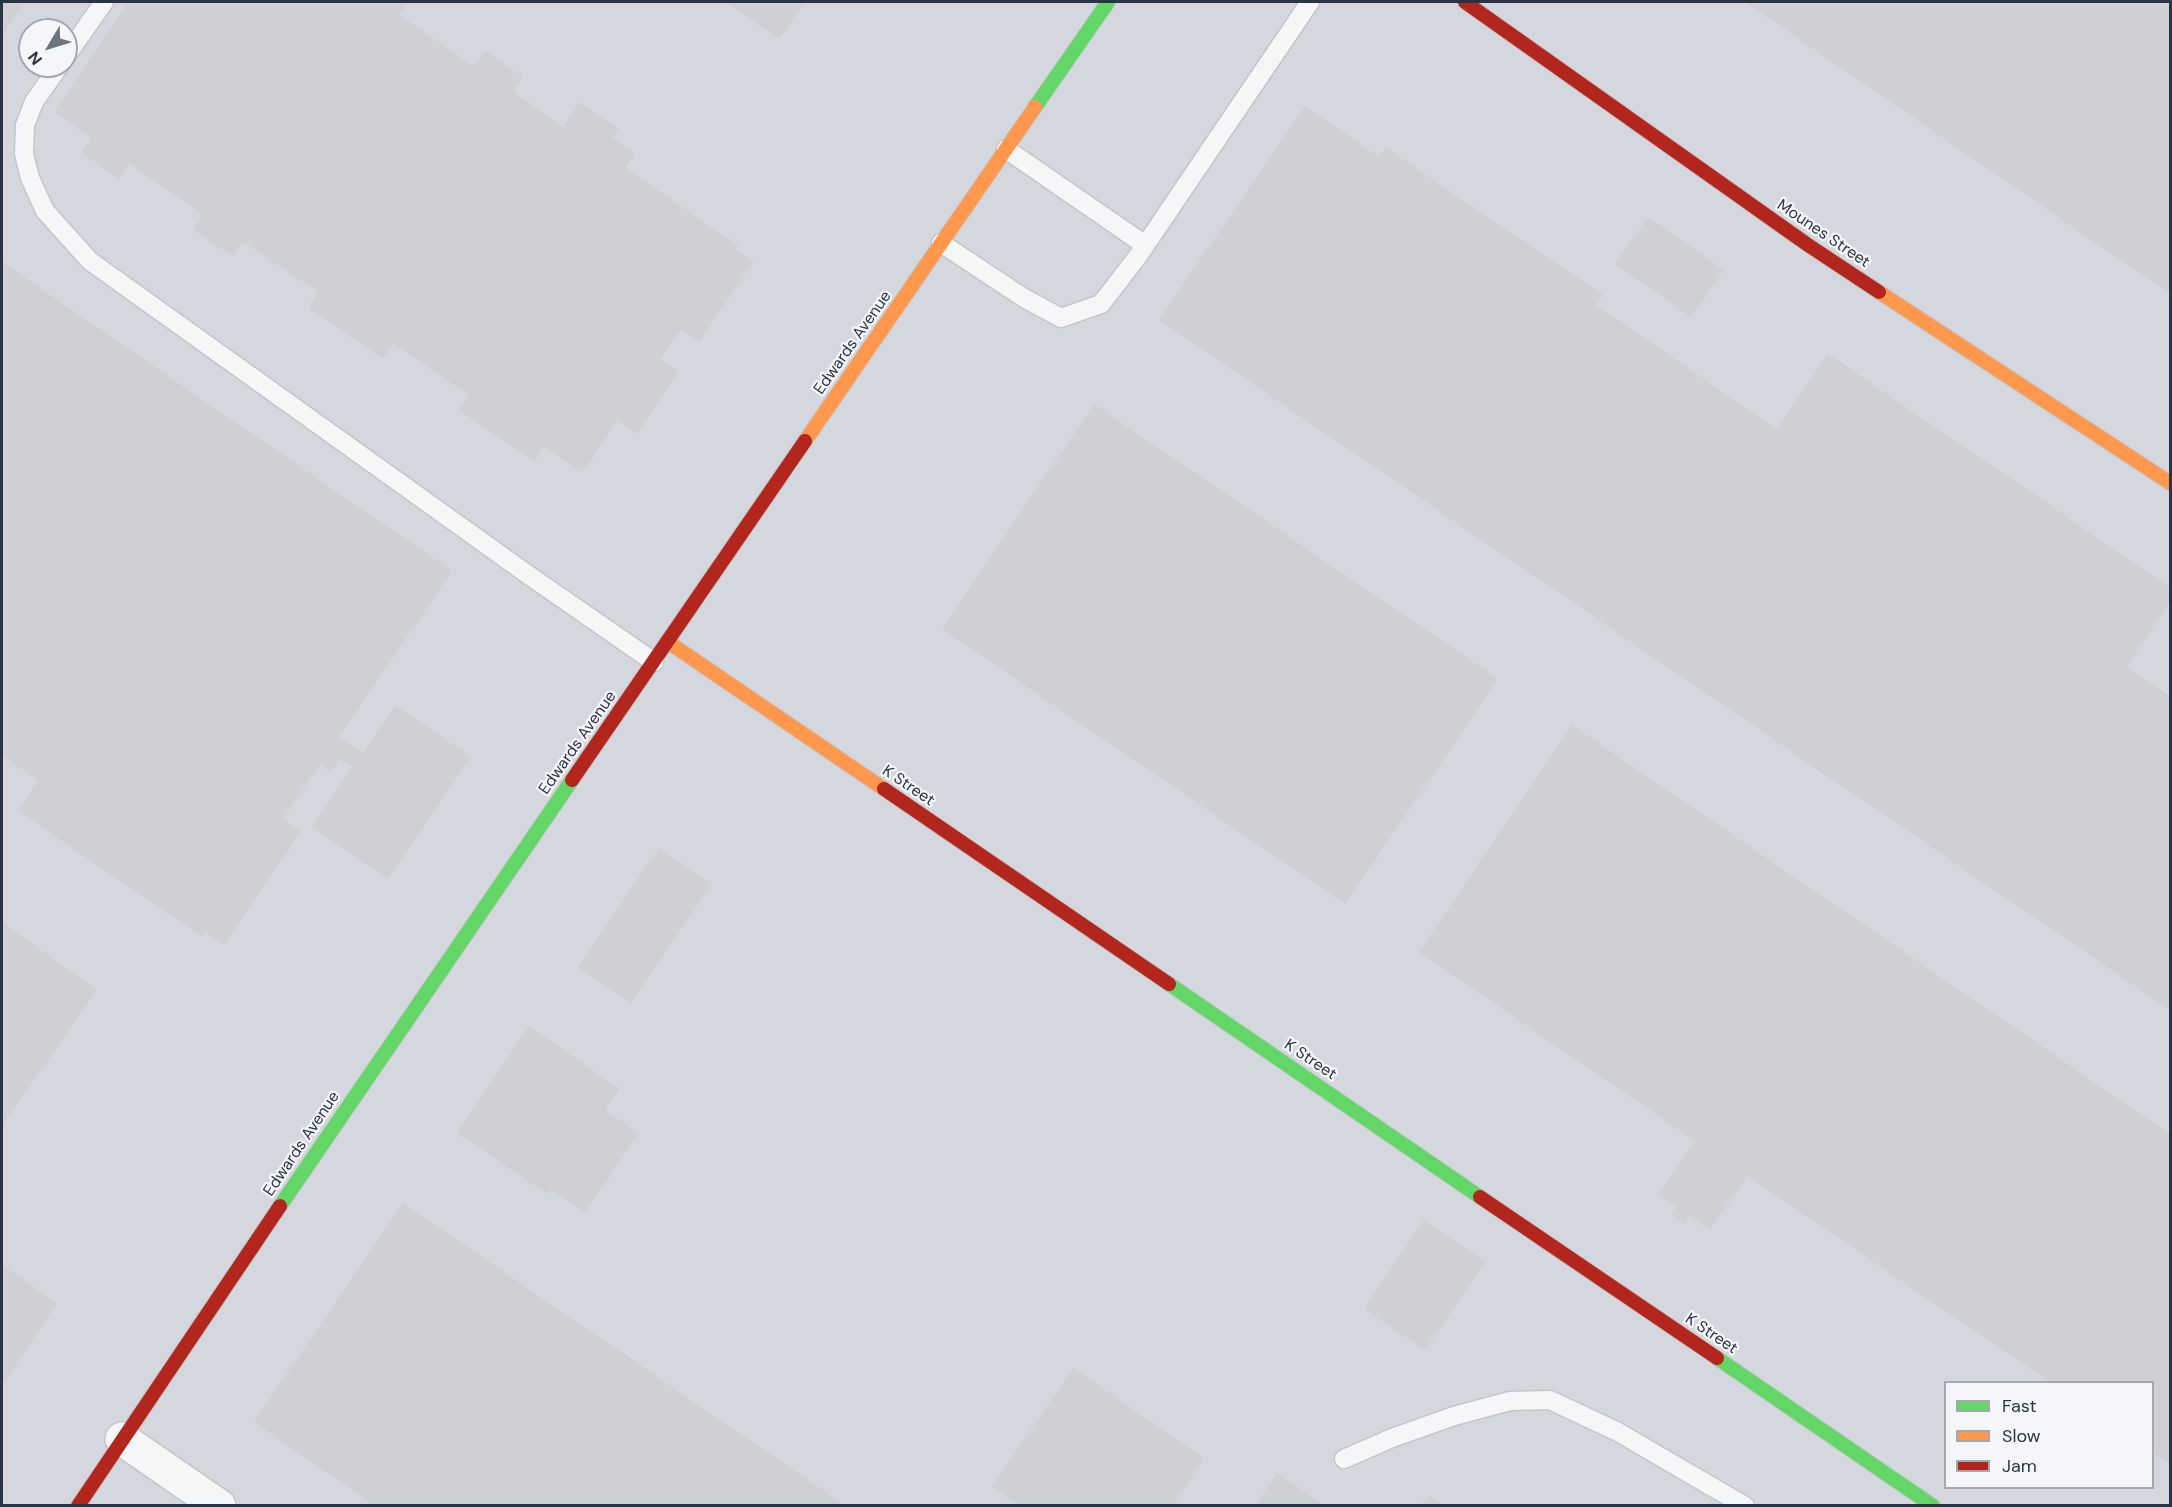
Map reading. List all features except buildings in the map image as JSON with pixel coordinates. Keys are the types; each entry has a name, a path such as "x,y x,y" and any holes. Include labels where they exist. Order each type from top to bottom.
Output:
{"street":[{"name":"Edwards Avenue","path":"78,1506 356,1093 1108,2"},
{"name":"Mounes Street","path":"1465,2 1808,245 2170,483"},
{"name":"K Street","path":"668,642 1933,1506"},
{"path":"122,1439 219,1506"}],"lane":[{"path":"78,39 104,2"},
{"path":"941,243 1024,298 1061,318 1101,304 1145,245 1310,2"},
{"path":"51,78 34,102 25,125 24,154 30,178 45,211 90,261 654,662"},
{"path":"1006,149 1145,245"},
{"path":"1344,1459 1392,1438 1454,1416 1510,1401 1550,1400 1618,1432 1745,1506"}],"shaded area":[{"path":"2,2 2170,2 2170,1505 2,1505"}],"traffic: fast":[{"path":"1035,107 1108,2"},
{"path":"280,1206 572,780"},
{"path":"1169,984 1480,1197"},
{"path":"1717,1358 1933,1506"}],"traffic: slow":[{"path":"805,441 1035,107"},
{"path":"1879,292 2170,483"},
{"path":"668,642 884,789"}],"traffic: jam":[{"path":"1465,2 1808,245 1879,292"},
{"path":"572,780 805,441"},
{"path":"884,789 1169,984"},
{"path":"1480,1197 1717,1358"},
{"path":"78,1506 280,1206"}]}
